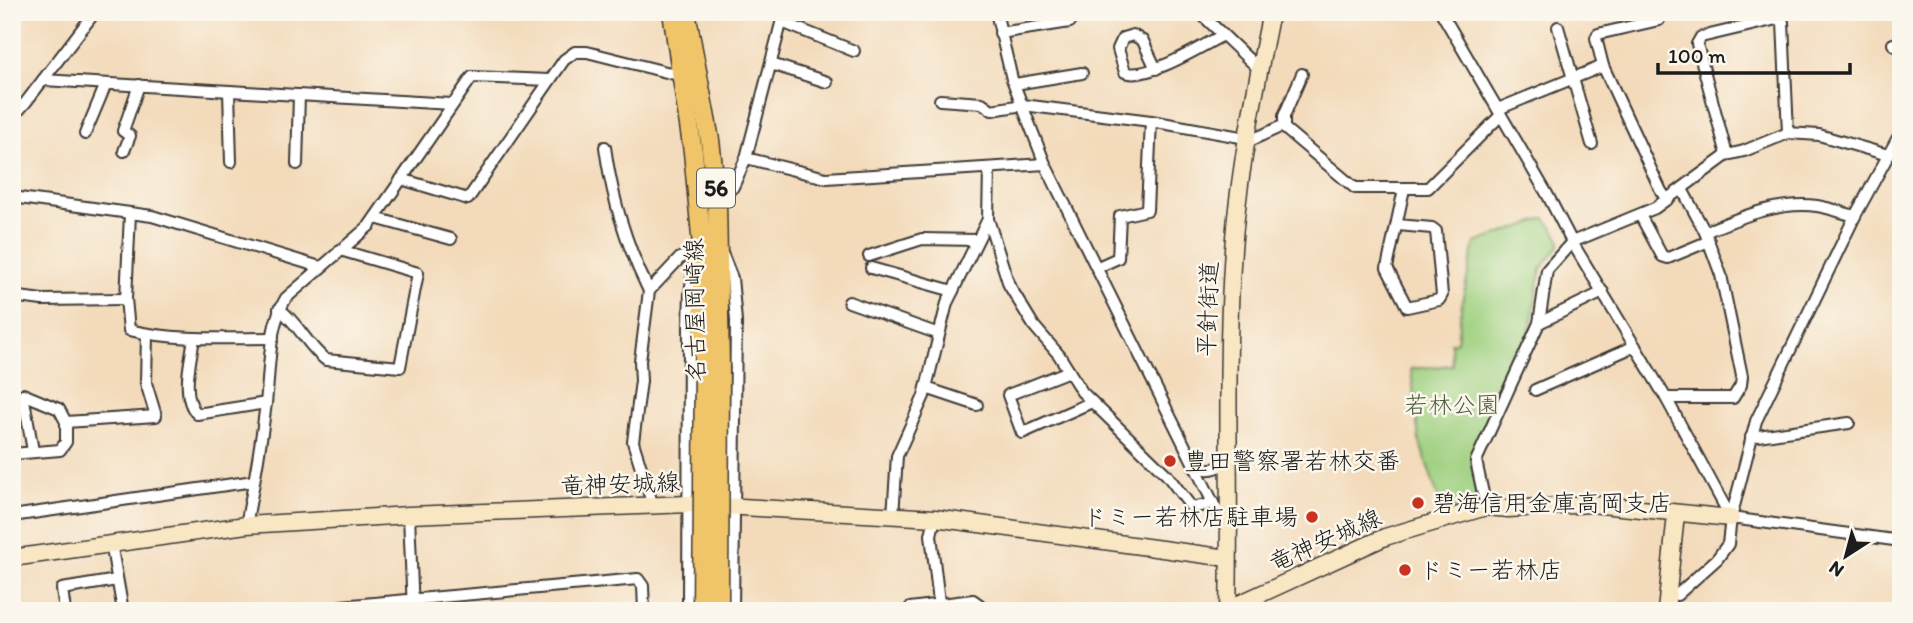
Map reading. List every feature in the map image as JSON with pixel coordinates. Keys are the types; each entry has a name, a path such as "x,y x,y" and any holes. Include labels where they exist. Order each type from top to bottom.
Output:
{"main road":[{"name":"名古屋岡崎線","path":"673,12 706,250 719,611"},
{"name":"名古屋岡崎線","path":"686,12 710,140 717,202 706,250"},
{"name":"名古屋岡崎線","path":"702,611 712,364"}],"street":[{"path":"12,118 95,12"},
{"path":"996,12 1015,84 1045,164 1228,534"},
{"path":"1199,12 1259,69"},
{"name":"平針街道","path":"1228,610 1232,262 1246,140 1271,12"},
{"path":"1441,12 1572,242 1666,398 1731,518"},
{"path":"717,202 733,187 746,158 783,17 854,51"},
{"path":"1727,155 1697,44 1701,37 1777,19 1783,22 1788,133"},
{"path":"1659,20 1598,34 1596,38 1603,66 1667,200"},
{"path":"1000,33 1070,22"},
{"path":"1558,27 1592,144"},
{"path":"1156,69 1223,35"},
{"path":"401,179 468,199 564,60 575,52 587,52 681,76"},
{"path":"771,64 827,82"},
{"path":"940,100 982,103 992,110 1023,105 1151,121 1246,140 1280,127 1355,188 1428,188 1500,112 1603,66"},
{"path":"1015,84 1082,73"},
{"path":"1284,128 1284,116 1302,74"},
{"path":"247,525 273,338 279,309 286,298 369,226 472,78 550,80"},
{"path":"43,80 452,104"},
{"path":"85,135 106,84"},
{"path":"124,150 130,136 123,131 139,85"},
{"path":"229,91 232,162"},
{"path":"297,164 299,95"},
{"path":"1098,267 1118,258 1120,216 1147,210 1151,121"},
{"path":"1486,507 1476,461 1539,323 1547,270 1572,242 1655,208 1727,155 1788,133 1819,135 1888,155"},
{"path":"1677,596 1717,559 1728,544 1731,518 1756,421 1855,216 1900,134"},
{"path":"605,147 611,188 624,232 649,291 633,442 653,506"},
{"path":"746,158 826,178 1045,164"},
{"path":"989,169 988,219 1009,285 1034,326 1059,355 1082,392 1167,475 1192,508 1213,503"},
{"path":"1666,398 1733,398 1741,385 1742,376 1721,275 1707,236 1682,188"},
{"path":"1398,225 1432,228 1436,231 1441,295 1439,300 1407,307 1387,268 1404,189"},
{"path":"12,197 152,216 320,267"},
{"path":"1640,215 1662,256 1668,258 1758,210 1816,206 1855,216"},
{"path":"130,214 126,299 129,330 194,338 273,338"},
{"path":"375,218 451,239"},
{"path":"893,516 897,456 926,388 947,303 988,219"},
{"path":"869,256 922,239 976,240"},
{"path":"279,309 286,314 316,353 326,360 400,367 418,273 340,250"},
{"path":"649,291 680,258 706,250"},
{"path":"688,611 689,326 706,250"},
{"path":"706,250 732,278 736,321 733,611"},
{"path":"871,268 953,291"},
{"path":"1539,323 1602,292"},
{"path":"12,296 42,300 126,299"},
{"path":"849,302 939,334"},
{"path":"66,422 156,416 146,383 147,334"},
{"path":"194,338 188,384 192,409 197,414 266,403"},
{"path":"1535,390 1635,346"},
{"path":"1069,371 1008,396 1022,433 1092,402"},
{"path":"926,388 977,405"},
{"path":"12,454 60,450 66,442 66,422 59,409 23,394 33,451"},
{"path":"1751,437 1849,423"},
{"path":"1194,467 1218,469 1228,461"},
{"path":"12,516 254,481"},
{"name":"竜神安城線","path":"12,558 247,525 409,515 689,504 935,518 1228,558"},
{"name":"竜神安城線","path":"1228,610 1385,537 1486,507 1509,509 1591,504 1731,518 1901,541"},
{"path":"1666,611 1676,514"},
{"path":"409,515 413,605"},
{"path":"935,518 932,535 939,603"},
{"path":"111,543 123,611"},
{"path":"332,611 341,606 413,605 638,579 643,586 644,611"},
{"path":"65,611 62,589 117,580"},
{"path":"908,611 910,608 939,603 973,600 979,605 980,611"}],"green space":[{"name":"若林公園","path":"1546,218 1560,239 1559,246 1541,269 1530,331 1473,452 1471,461 1477,500 1444,515 1419,440 1411,369 1452,365 1451,343 1457,341 1462,302 1475,243"}],"place":[{"name":"豊田警察署若林交番","path":"1170,461"},
{"name":"碧海信用金庫高岡支店","path":"1418,503"},
{"name":"ドミー若林店駐車場","path":"1312,517"},
{"name":"ドミー若林店","path":"1405,570"}]}
